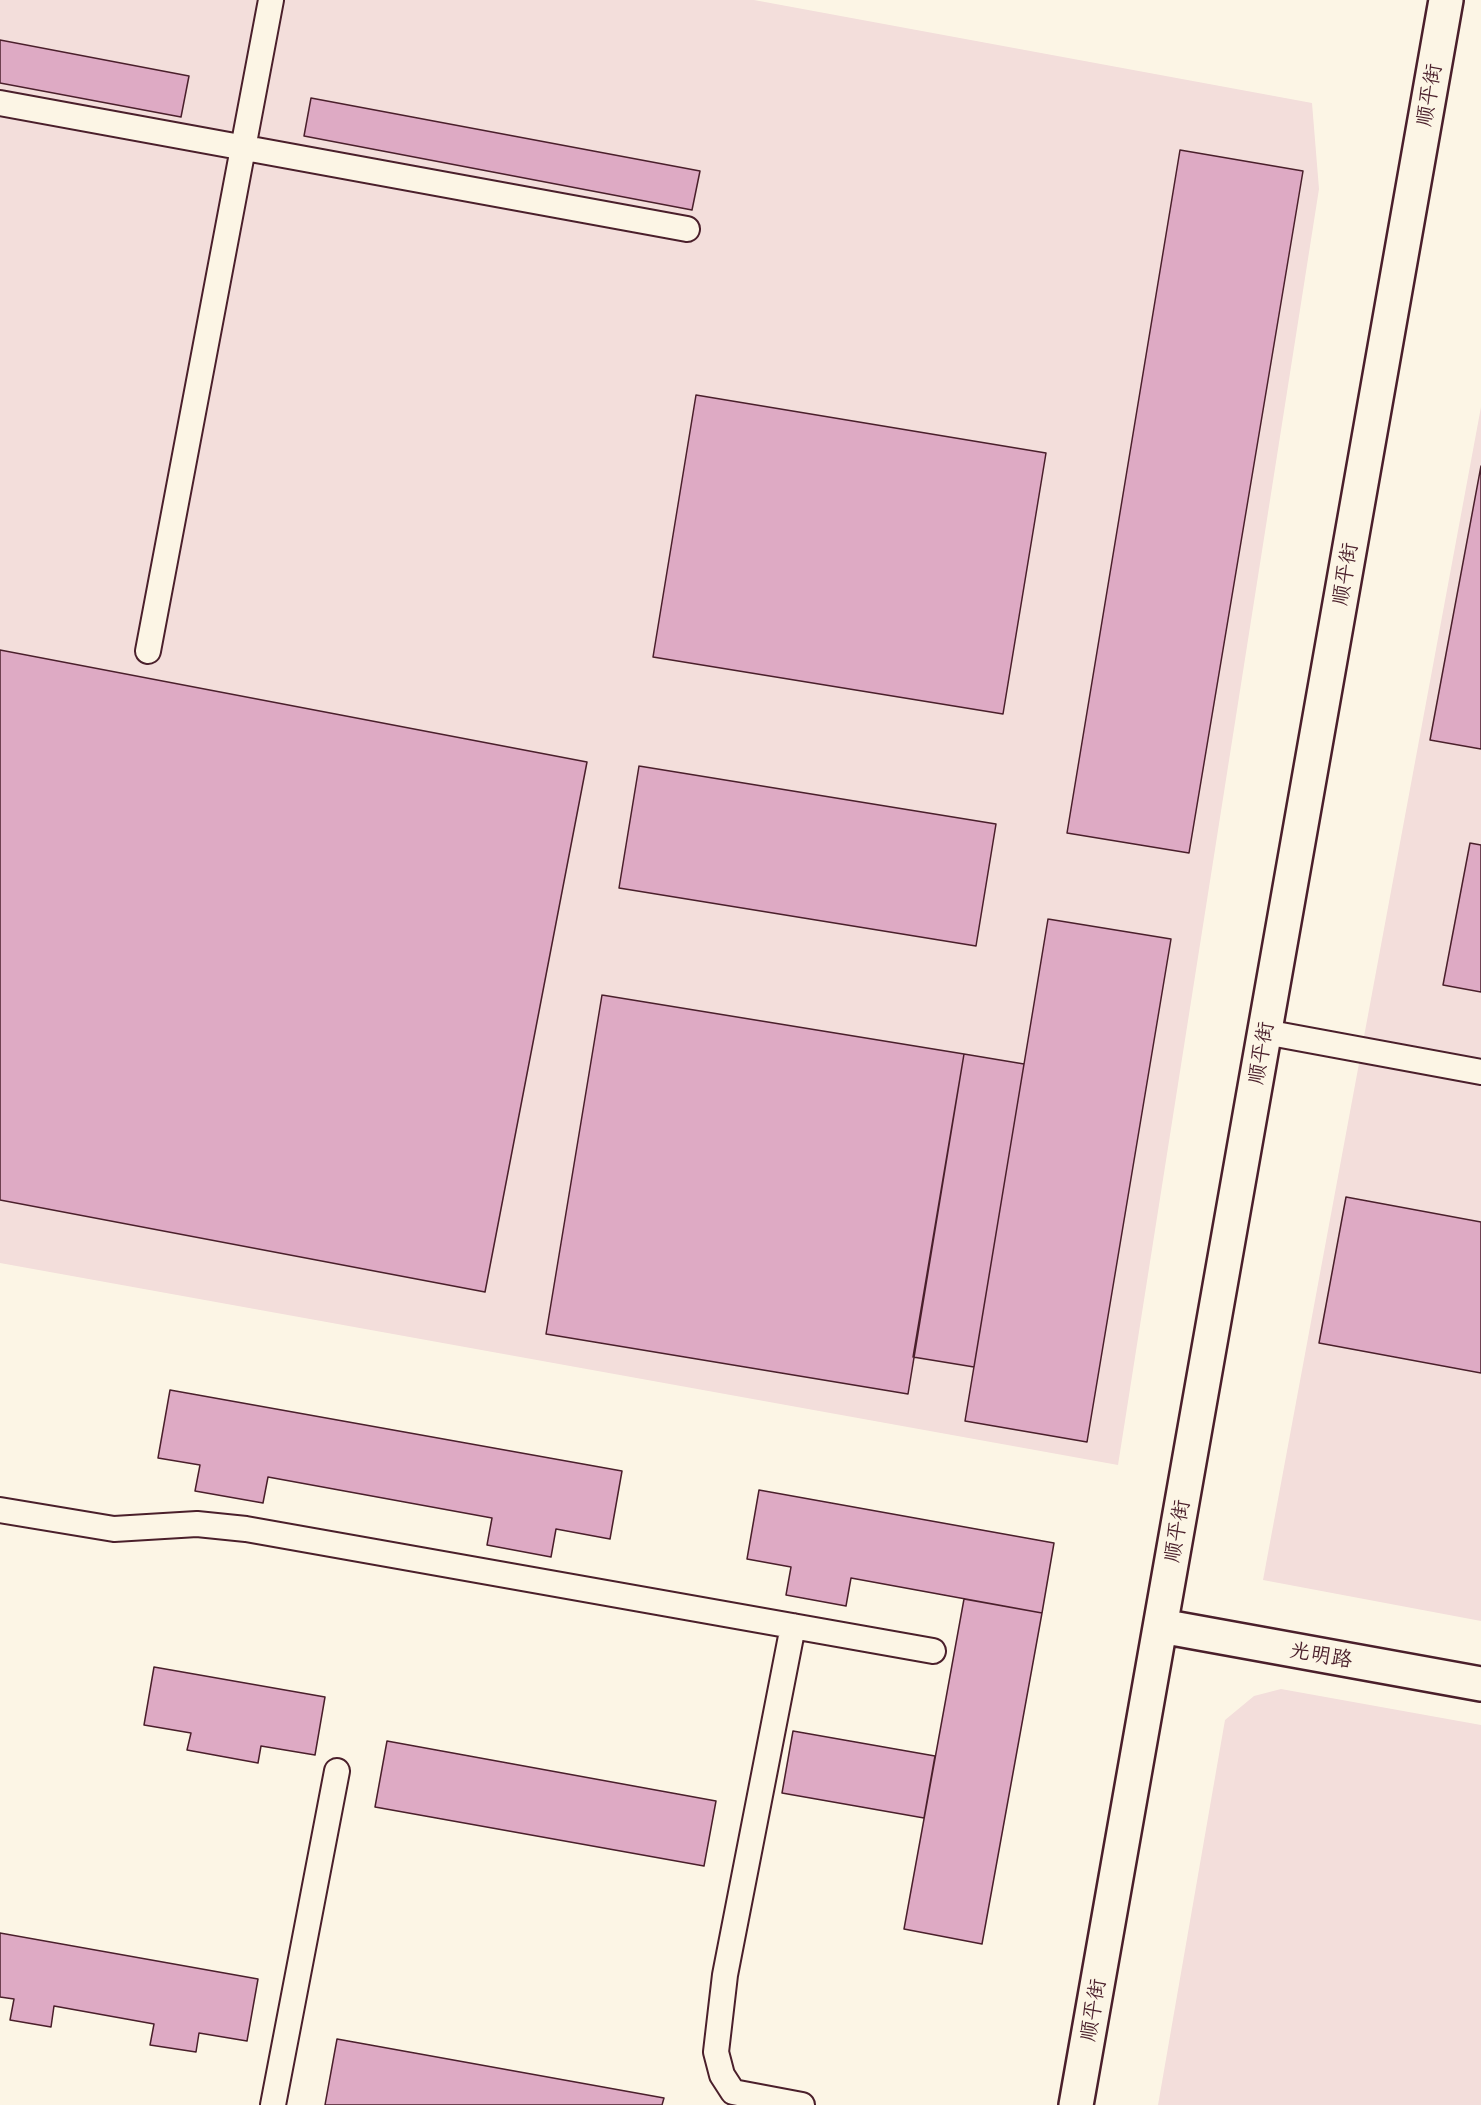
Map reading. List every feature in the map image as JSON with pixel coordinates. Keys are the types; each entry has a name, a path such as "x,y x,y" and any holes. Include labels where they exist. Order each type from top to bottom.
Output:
{"street":[{"name":"顺平街","path":"1076,2105 1446,0"},
{"name":"光明路","path":"1161,1626 1481,1684"}],"lane":[{"path":"148,651 271,0"},
{"path":"0,103 687,229"},
{"path":"1265,1032 1481,1072"},
{"path":"0,1510 114,1529 197,1524 246,1529 933,1651"},
{"path":"793,1626 725,1975 717,2052 730,2098 801,2105"},
{"path":"273,2105 337,1771"}],"shaded area":[{"path":"0,0 754,0 1312,103 1319,189 1118,1465 0,1263"},
{"path":"1481,407 1481,1621 1263,1580"},
{"path":"1281,1689 1481,1725 1481,2105 1158,2105 1225,1720 1254,1696"}],"building":[{"path":"0,40 189,76 181,117 0,83"},
{"path":"311,98 700,171 692,210 304,136"},
{"path":"1180,150 1303,171 1189,853 1067,833"},
{"path":"696,395 1046,453 1003,714 653,657"},
{"path":"1481,466 1481,749 1430,740"},
{"path":"0,650 587,762 485,1292 0,1200"},
{"path":"639,766 996,824 976,946 619,888"},
{"path":"1470,843 1481,845 1481,992 1443,985"},
{"path":"1048,919 1171,939 1087,1442 965,1421"},
{"path":"602,995 964,1054 908,1394 546,1334"},
{"path":"964,1054 1024,1064 974,1367 913,1357"},
{"path":"1346,1197 1481,1222 1481,1373 1319,1343"},
{"path":"170,1390 622,1471 610,1539 556,1529 551,1557 487,1545 492,1518 268,1477 263,1503 195,1491 200,1465 158,1458"},
{"path":"759,1490 1054,1543 1042,1613 851,1578 846,1606 786,1595 791,1567 747,1559"},
{"path":"964,1599 1042,1613 982,1944 904,1929"},
{"path":"154,1667 325,1697 315,1755 261,1746 258,1763 187,1750 191,1733 144,1725"},
{"path":"793,1731 935,1756 924,1818 782,1793"},
{"path":"387,1741 716,1801 704,1866 375,1807"},
{"path":"0,1933 258,1979 247,2041 199,2033 196,2052 150,2045 154,2024 54,2006 51,2027 10,2020 14,1999 0,1997"},
{"path":"337,2039 664,2098 662,2105 325,2105"}]}
